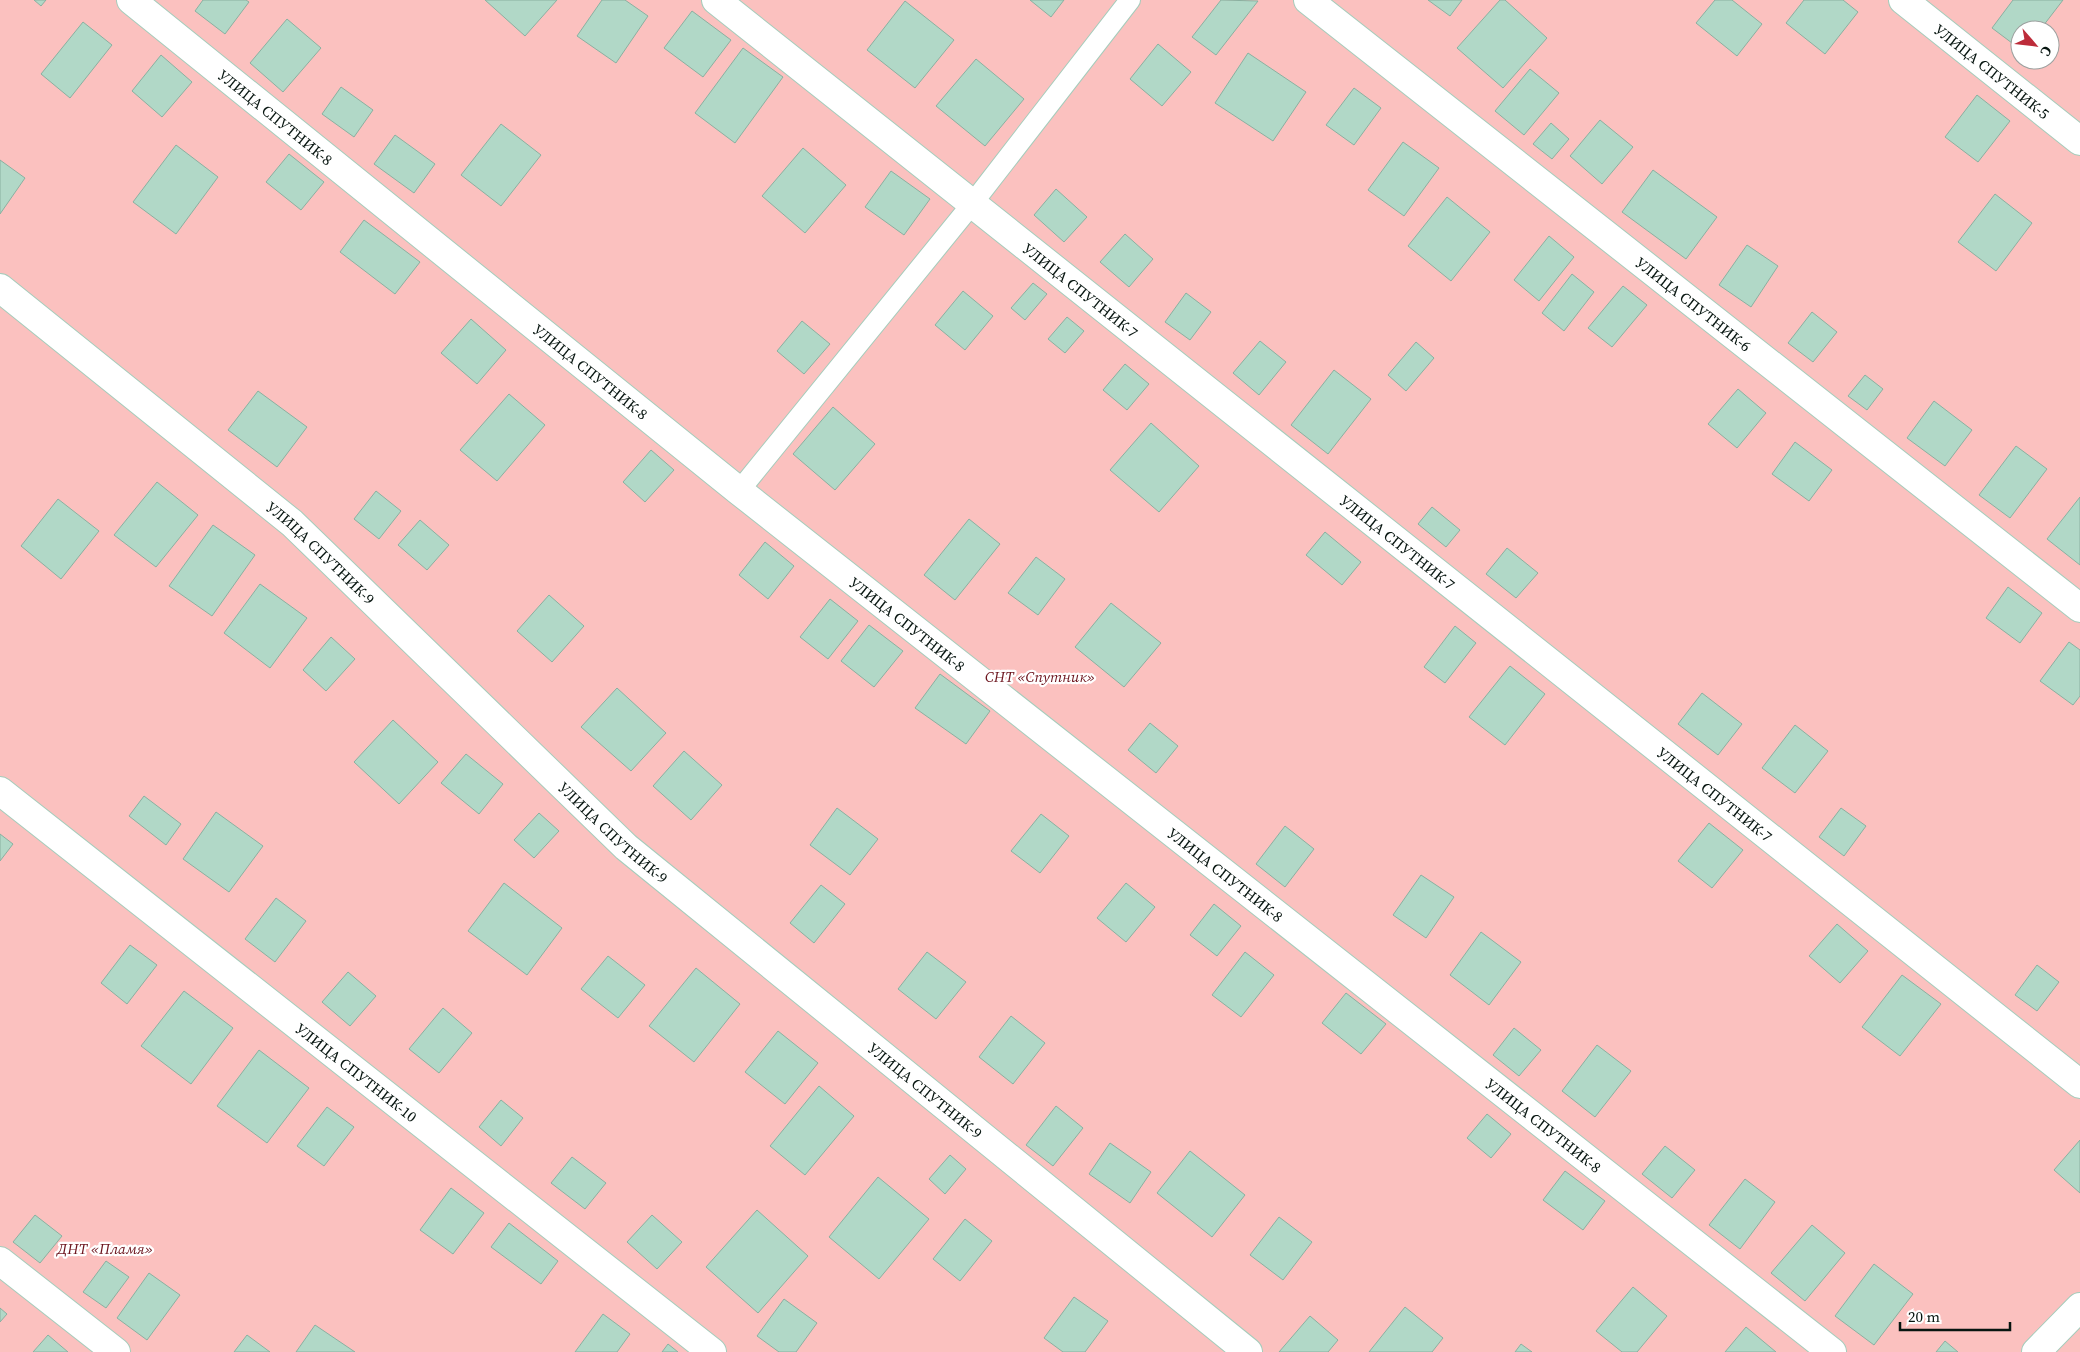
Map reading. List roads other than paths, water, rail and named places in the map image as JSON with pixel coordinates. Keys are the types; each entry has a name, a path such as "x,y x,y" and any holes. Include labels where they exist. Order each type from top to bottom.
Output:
{"street":[{"name":"УЛИЦА СПУТНИК-8","path":"132,0 739,491 1832,1352"},
{"name":"УЛИЦА СПУТНИК-7","path":"716,0 2080,1084"},
{"name":"УЛИЦА СПУТНИК-6","path":"1308,0 2080,608"},
{"name":"УЛИЦА СПУТНИК-5","path":"1903,0 2080,141"},
{"name":"УЛИЦА СПУТНИК-9","path":"0,288 292,523 626,847 1248,1352"},
{"name":"УЛИЦА СПУТНИК-10","path":"0,791 712,1352"},
{"path":"0,1261 116,1352"},
{"path":"2036,1352 2080,1307"}],"lane":[{"path":"739,491 972,204 1130,0"}],"park label":[{"name":"СНТ «Спутник»","path":"1040,676"},
{"name":"ДНТ «Пламя»","path":"105,1248"}]}
